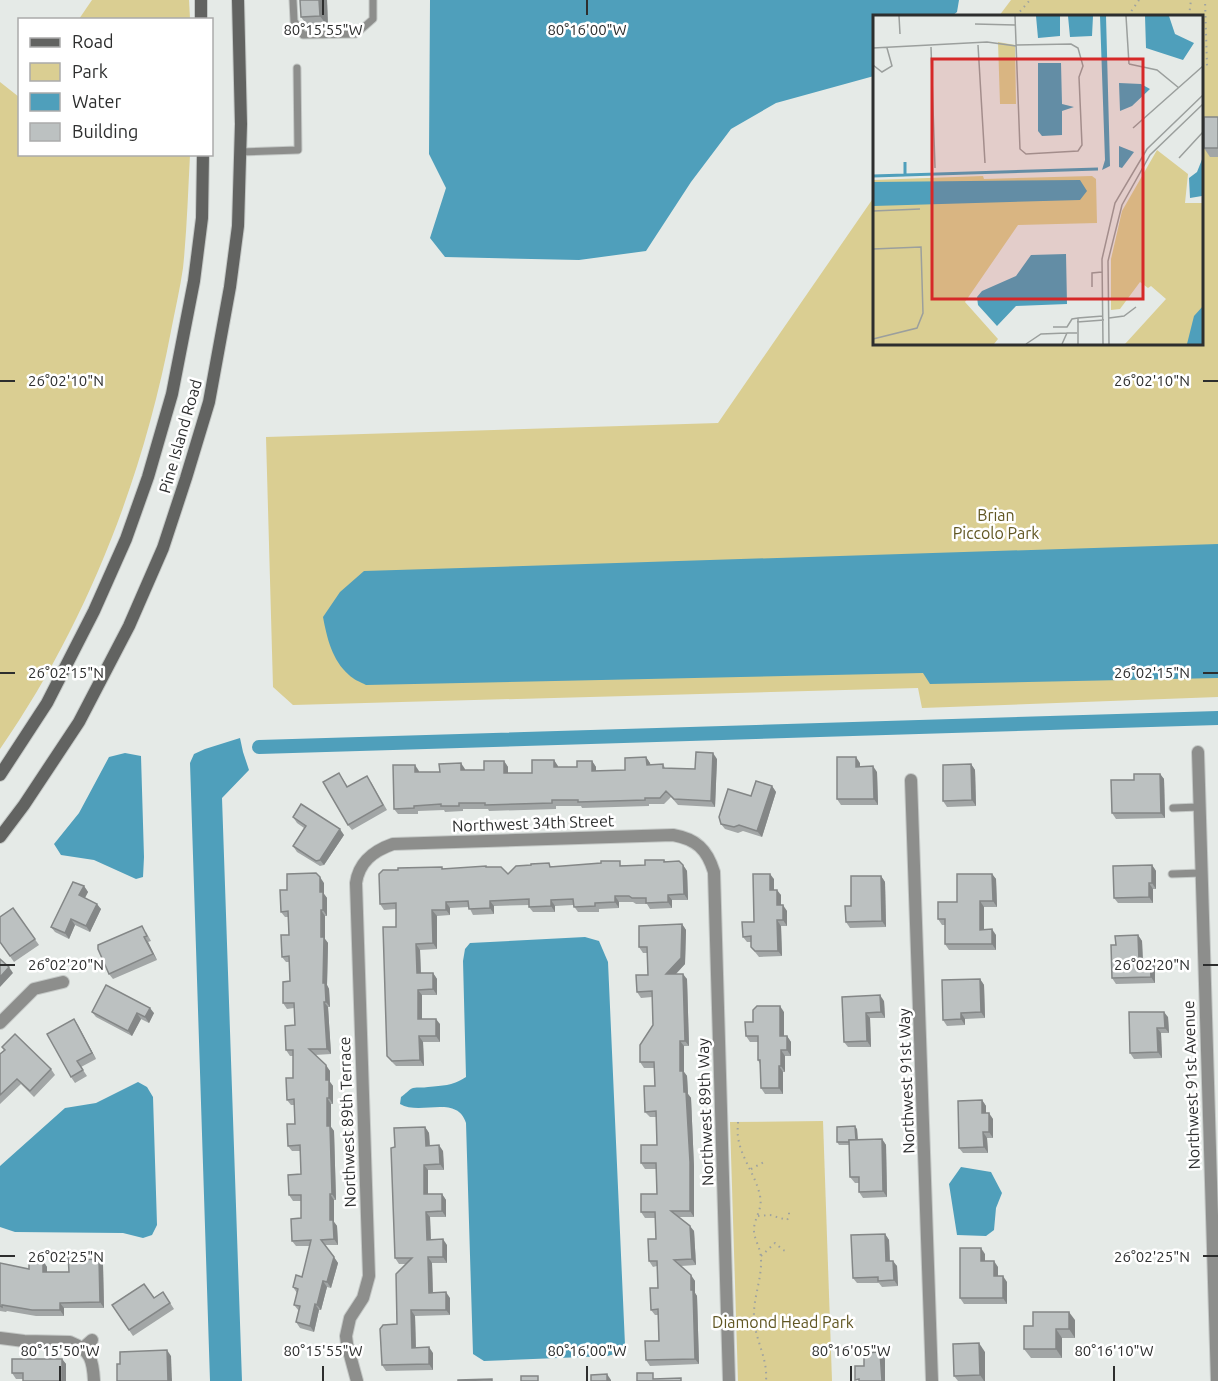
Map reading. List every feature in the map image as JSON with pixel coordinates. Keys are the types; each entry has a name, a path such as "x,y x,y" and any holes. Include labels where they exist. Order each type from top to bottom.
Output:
{"main road":[{"path":"201,0 201,18"},
{"name":"Pine Island Road","path":"0,837 79,722 129,626 163,548 186,478 211,390 230,287 238,226 241,124 238,0"},
{"name":"Pine Island Road","path":"0,775 47,703 94,611 126,539 148,477 172,394 194,281 202,218 203,156"}],"street":[{"name":"Northwest 91st Avenue","path":"1198,752 1215,1193 1217,1381"},
{"name":"Northwest 91st Way","path":"911,780 932,1381"},
{"name":"Northwest 34th Street","path":"367,858 393,844 673,835 684,837 700,846"},
{"name":"Northwest 89th Way","path":"700,846 714,872 729,1381"},
{"name":"Northwest 89th Terrace","path":"357,1381 346,1336 350,1318 363,1298 369,1276 356,884 362,865 367,858"},
{"path":"0,1023 34,989 63,982"},
{"path":"0,1338 87,1344 93,1366 94,1381"}],"lane":[{"path":"293,0 294,21 303,36 356,34 374,19 373,0"},
{"path":"240,152 298,150 297,68"},
{"path":"1173,808 1199,807"},
{"path":"1172,874 1201,873"}],"path":[{"path":"1017,15 1030,0"},
{"path":"1129,15 1139,0"},
{"path":"1189,15 1191,0"},
{"path":"1203,68 1207,66 1205,0"},
{"path":"738,1122 738,1137 761,1199 754,1227 761,1256 761,1275 755,1301 754,1327 765,1357 766,1381"},
{"path":"751,1169 764,1162"},
{"path":"758,1216 770,1215 785,1220 789,1217 789,1211"},
{"path":"761,1256 775,1243 789,1252"}],"green space":[{"path":"92,0 189,0 190,18 80,18"},
{"name":"Brian Piccolo Park","path":"1011,0 1218,0 1218,697 922,708 918,688 293,705 273,687 266,437 718,423 873,198 873,345 1203,345 1203,15 1000,15"},
{"path":"0,82 18,96 18,156 190,156 183,268 159,386 145,441 127,496 85,601 31,702 0,749"},
{"name":"Diamond Head Park","path":"823,1121 832,1381 738,1381 730,1122"}],"water":[{"path":"430,0 959,0 957,12 953,15 873,15 873,76 776,103 731,129 691,182 646,251 579,260 445,257 430,238 446,188 429,154"},
{"path":"1218,544 1218,678 930,684 923,673 366,685 351,676 338,663 323,617 340,592 364,571"},
{"path":"240,738 249,770 222,798 242,1381 210,1381 190,763 194,754"},
{"path":"125,753 141,756 144,857 143,877 136,879 94,860 61,855 54,844 79,813 109,757"},
{"path":"585,937 599,941 608,962 625,1345 623,1351 608,1356 484,1361 473,1354 466,1123 455,1109 408,1107 400,1104 401,1097 413,1088 447,1085 466,1077 463,961 465,949 470,943"},
{"path":"138,1082 147,1087 153,1097 157,1225 152,1235 143,1238 123,1233 15,1232 0,1227 0,1166 65,1108 96,1103"},
{"path":"961,1167 991,1172 1002,1193 996,1208 994,1230 986,1236 957,1235 949,1184"}],"building":[{"path":"300,0 319,0 320,16 301,17"},
{"path":"1204,117 1218,117 1218,148 1204,148"},
{"path":"696,752 713,753 711,801 674,799 666,791 660,798 645,798 645,800 578,802 578,800 552,800 552,803 485,805 485,803 459,803 459,806 441,806 441,804 394,809 393,765 415,765 415,772 440,772 439,764 461,763 461,770 484,770 484,761 504,761 504,773 532,773 532,760 554,760 554,767 577,767 577,761 592,761 592,771 625,770 625,758 646,757 647,765 663,764 663,768 695,769"},
{"path":"837,757 856,757 856,767 873,766 874,799 837,799"},
{"path":"971,764 972,800 943,801 943,765"},
{"path":"339,773 347,787 367,776 383,805 348,825 323,782"},
{"path":"1134,774 1160,774 1161,813 1112,813 1111,780 1134,780"},
{"path":"756,781 772,786 757,831 739,825 734,827 721,824 719,817 728,789 751,796"},
{"path":"301,804 340,829 320,860 316,861 293,846 306,826 293,817"},
{"path":"645,860 679,861 683,865 684,894 668,895 668,902 646,903 646,898 615,896 615,902 574,907 573,899 551,900 551,906 529,907 529,899 490,901 490,908 469,909 468,901 446,902 446,910 432,910 433,943 416,944 417,973 433,973 433,989 418,990 418,1019 436,1019 436,1036 419,1036 420,1060 392,1061 387,1056 383,927 396,927 396,903 380,904 379,874 383,870 486,866 501,867 508,874 516,866 531,864 549,863 550,867 620,861 620,866 645,865"},
{"path":"1152,865 1149,897 1114,898 1113,866"},
{"path":"316,873 320,877 320,892 323,892 321,937 324,937 323,983 325,983 327,1049 309,1049 326,1065 326,1080 329,1080 327,1126 330,1126 332,1194 330,1194 330,1220 333,1220 334,1239 321,1240 334,1257 327,1282 323,1281 317,1305 315,1304 310,1326 296,1322 300,1306 294,1305 298,1289 293,1287 296,1275 302,1277 311,1240 292,1241 291,1219 301,1218 301,1195 289,1195 288,1175 301,1174 300,1145 288,1146 287,1124 295,1124 294,1099 287,1100 286,1078 293,1078 293,1050 286,1050 285,1026 295,1025 294,1003 283,1003 283,982 290,981 289,956 282,957 281,935 289,935 288,911 281,912 280,890 287,890 287,874"},
{"path":"753,874 770,874 770,890 777,890 777,905 783,905 783,920 777,920 778,951 755,951 751,947 751,936 743,937 742,922 754,922"},
{"path":"957,874 992,874 993,901 980,901 980,930 992,929 992,944 945,944 945,919 938,919 938,902 957,902"},
{"path":"851,876 881,876 882,921 846,922 845,906 851,906"},
{"path":"73,882 84,886 79,895 97,904 86,926 71,919 65,933 51,927"},
{"path":"13,908 35,939 10,956 0,942 0,917"},
{"path":"682,924 681,958 666,974 683,974 685,1041 680,1041 680,1071 683,1071 684,1092 686,1092 690,1211 671,1211 690,1226 692,1259 674,1260 691,1275 695,1359 646,1360 645,1341 659,1341 658,1309 651,1310 650,1288 658,1288 657,1261 649,1261 648,1239 656,1239 655,1212 641,1212 641,1194 657,1194 656,1163 641,1163 641,1145 657,1145 656,1111 645,1112 644,1086 655,1086 654,1062 640,1062 640,1045 653,1025 652,991 637,992 636,975 648,975 647,947 639,947 639,926"},
{"path":"142,926 147,936 144,937 153,954 109,974 98,945"},
{"path":"1138,935 1139,960 1150,960 1151,977 1112,978 1111,945 1116,945 1115,936"},
{"path":"0,959 9,967 0,977"},
{"path":"980,979 981,1012 961,1013 961,1019 943,1020 942,980"},
{"path":"106,985 150,1008 145,1017 137,1013 128,1031 92,1012"},
{"path":"880,995 881,1012 866,1013 867,1041 844,1042 842,997"},
{"path":"757,1006 780,1006 780,1036 787,1036 787,1050 781,1050 779,1088 761,1088 758,1036 746,1036 745,1022 753,1022 753,1010"},
{"path":"1129,1012 1164,1012 1165,1028 1157,1028 1158,1052 1130,1053"},
{"path":"74,1019 92,1053 77,1061 83,1070 71,1077 47,1034"},
{"path":"15,1034 51,1069 30,1091 17,1079 0,1095 0,1054 5,1050 2,1047"},
{"path":"982,1100 982,1113 989,1113 989,1132 983,1132 984,1147 959,1148 958,1101"},
{"path":"855,1126 856,1140 837,1142 837,1127"},
{"path":"425,1127 426,1146 439,1145 440,1164 424,1165 424,1194 442,1194 442,1211 426,1212 427,1240 443,1239 443,1257 428,1257 429,1293 446,1292 446,1310 411,1310 412,1348 429,1347 429,1364 382,1365 380,1329 383,1325 397,1324 396,1274 412,1258 395,1258 391,1148 395,1147 394,1128"},
{"path":"882,1139 883,1191 859,1192 859,1177 850,1177 849,1140"},
{"path":"885,1234 886,1261 893,1261 894,1280 878,1281 878,1277 853,1278 851,1235"},
{"path":"960,1248 981,1248 981,1261 994,1261 994,1276 1003,1276 1003,1298 960,1298"},
{"path":"68,1253 78,1253 79,1260 99,1259 100,1302 60,1303 60,1310 32,1310 0,1306 0,1263 29,1269 29,1261 43,1261 43,1272 69,1272"},
{"path":"144,1284 154,1298 163,1292 170,1303 129,1330 112,1305"},
{"path":"1033,1312 1069,1312 1069,1329 1056,1329 1056,1349 1024,1349 1024,1326 1033,1326"},
{"path":"979,1343 980,1375 954,1376 953,1344"},
{"path":"167,1350 168,1381 117,1381 120,1352"},
{"path":"880,1352 882,1381 855,1380 855,1366 864,1366 864,1353"},
{"path":"12,1359 62,1359 62,1381 23,1381 23,1373 12,1373"},
{"path":"637,1373 653,1373 653,1379 681,1378 681,1381 637,1381"},
{"path":"607,1374 607,1381 591,1381 591,1375"},
{"path":"521,1376 538,1376 538,1381 521,1381"},
{"path":"492,1379 492,1381 458,1381 458,1380"}],"waterway":[{"path":"259,747 1218,718"}]}
